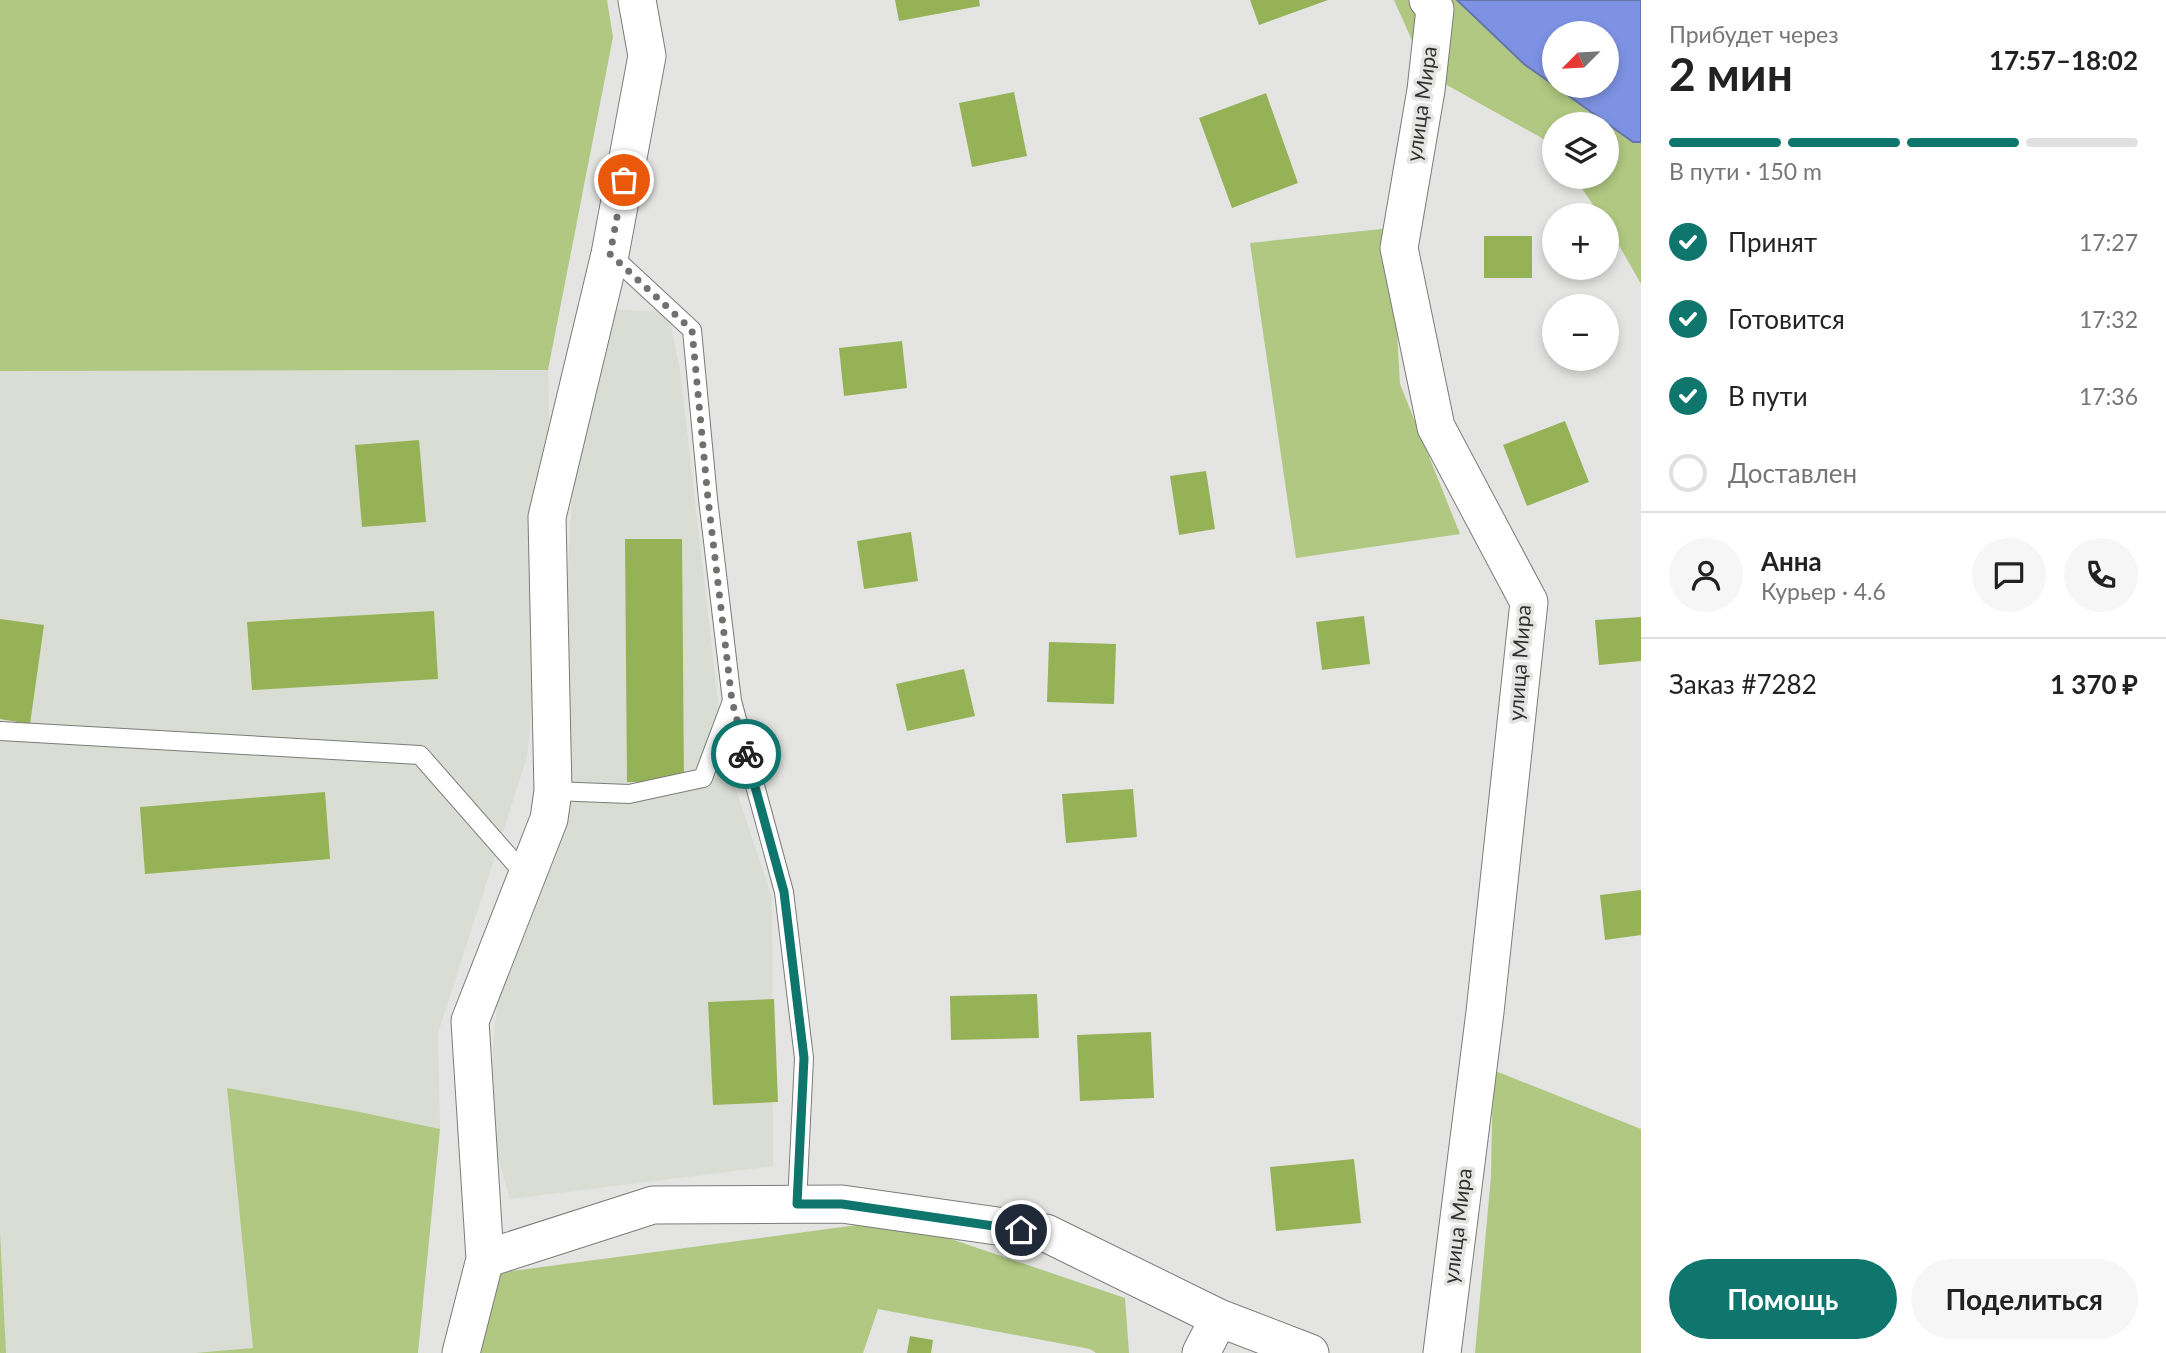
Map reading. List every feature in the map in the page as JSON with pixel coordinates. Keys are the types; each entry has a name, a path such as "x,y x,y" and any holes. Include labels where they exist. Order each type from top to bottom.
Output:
{"street":[{"path":"461,1353 485,1259 470,1021 550,819 553,791 547,516 610,254 647,56 637,0"},
{"name":"улица Мира","path":"1428,0 1435,9 1426,90 1399,248 1437,427 1529,602 1485,1012 1442,1353"},
{"path":"485,1259 653,1205 842,1204 1046,1233 1219,1318 1310,1353"},
{"path":"1201,1353 1219,1318"}],"lane":[{"path":"610,254 692,330 708,499 732,701 784,892 804,1058 797,1204"},
{"path":"553,791 629,794 703,778 732,701"},
{"path":"0,731 420,755 527,877"}],"shaded area":[{"path":"606,309 668,312 680,370 724,753 772,898 773,1166 510,1199 487,1121 500,970 555,808 572,495"},
{"path":"548,370 550,456 547,549 527,757 438,1033 440,1129 227,1088 253,1349 195,1353 6,1353 0,1231 0,371"}],"green space":[{"path":"0,0 607,0 613,37 548,370 0,371"},
{"path":"1394,0 1457,0 1524,64 1542,77 1542,98 1572,98 1591,112 1542,112 1542,138 1427,74"},
{"path":"1619,132 1633,142 1641,142 1641,284 1619,245 1619,203 1592,203 1582,189 1619,189"},
{"path":"1391,228 1400,384 1460,534 1296,558 1250,243"},
{"path":"1493,1070 1641,1129 1641,1353 1475,1353 1491,1176"},
{"path":"227,1088 440,1129 418,1353 195,1353 253,1348"},
{"path":"895,1220 1125,1298 1129,1353 1096,1353 1090,1349 878,1309 863,1353 474,1353 481,1275"},
{"path":"0,1231 6,1353 0,1353"}],"water":[{"path":"1457,0 1641,0 1641,142 1633,142 1619,132 1619,112 1591,112 1572,98 1619,98 1619,21 1542,21 1542,77 1524,64"}],"building":[{"path":"895,0 979,0 980,6 899,21"},
{"path":"1250,0 1328,0 1259,25"},
{"path":"1014,92 1027,156 972,167 959,103"},
{"path":"1266,93 1298,183 1232,208 1199,118"},
{"path":"1484,236 1532,236 1532,278 1484,278"},
{"path":"902,341 907,388 844,396 839,348"},
{"path":"1565,421 1589,482 1527,506 1503,445"},
{"path":"419,440 426,522 362,527 355,445"},
{"path":"1206,471 1215,529 1179,535 1170,476"},
{"path":"911,532 918,581 864,589 857,541"},
{"path":"625,539 682,539 684,782 627,782"},
{"path":"434,611 438,679 252,690 247,622"},
{"path":"1364,616 1370,664 1322,670 1316,622"},
{"path":"1641,617 1641,661 1599,665 1595,620"},
{"path":"0,619 44,625 30,724 0,719"},
{"path":"1049,642 1116,644 1114,704 1047,702"},
{"path":"964,669 975,716 907,731 896,684"},
{"path":"1133,789 1137,837 1066,843 1062,794"},
{"path":"325,792 330,859 145,874 140,807"},
{"path":"1641,890 1641,935 1605,940 1600,895"},
{"path":"1037,994 1039,1038 951,1040 950,996"},
{"path":"774,999 778,1102 713,1105 708,1002"},
{"path":"1151,1032 1154,1098 1080,1101 1077,1035"},
{"path":"1354,1159 1361,1223 1276,1231 1270,1167"},
{"path":"910,1336 933,1340 931,1353 907,1353"}],"way so far":[{"path":"624,180 610,254 692,330 708,499 732,701 746,754"}],"route":[{"path":"746,754 784,892 804,1058 797,1204 842,1204 1021,1230"}]}
